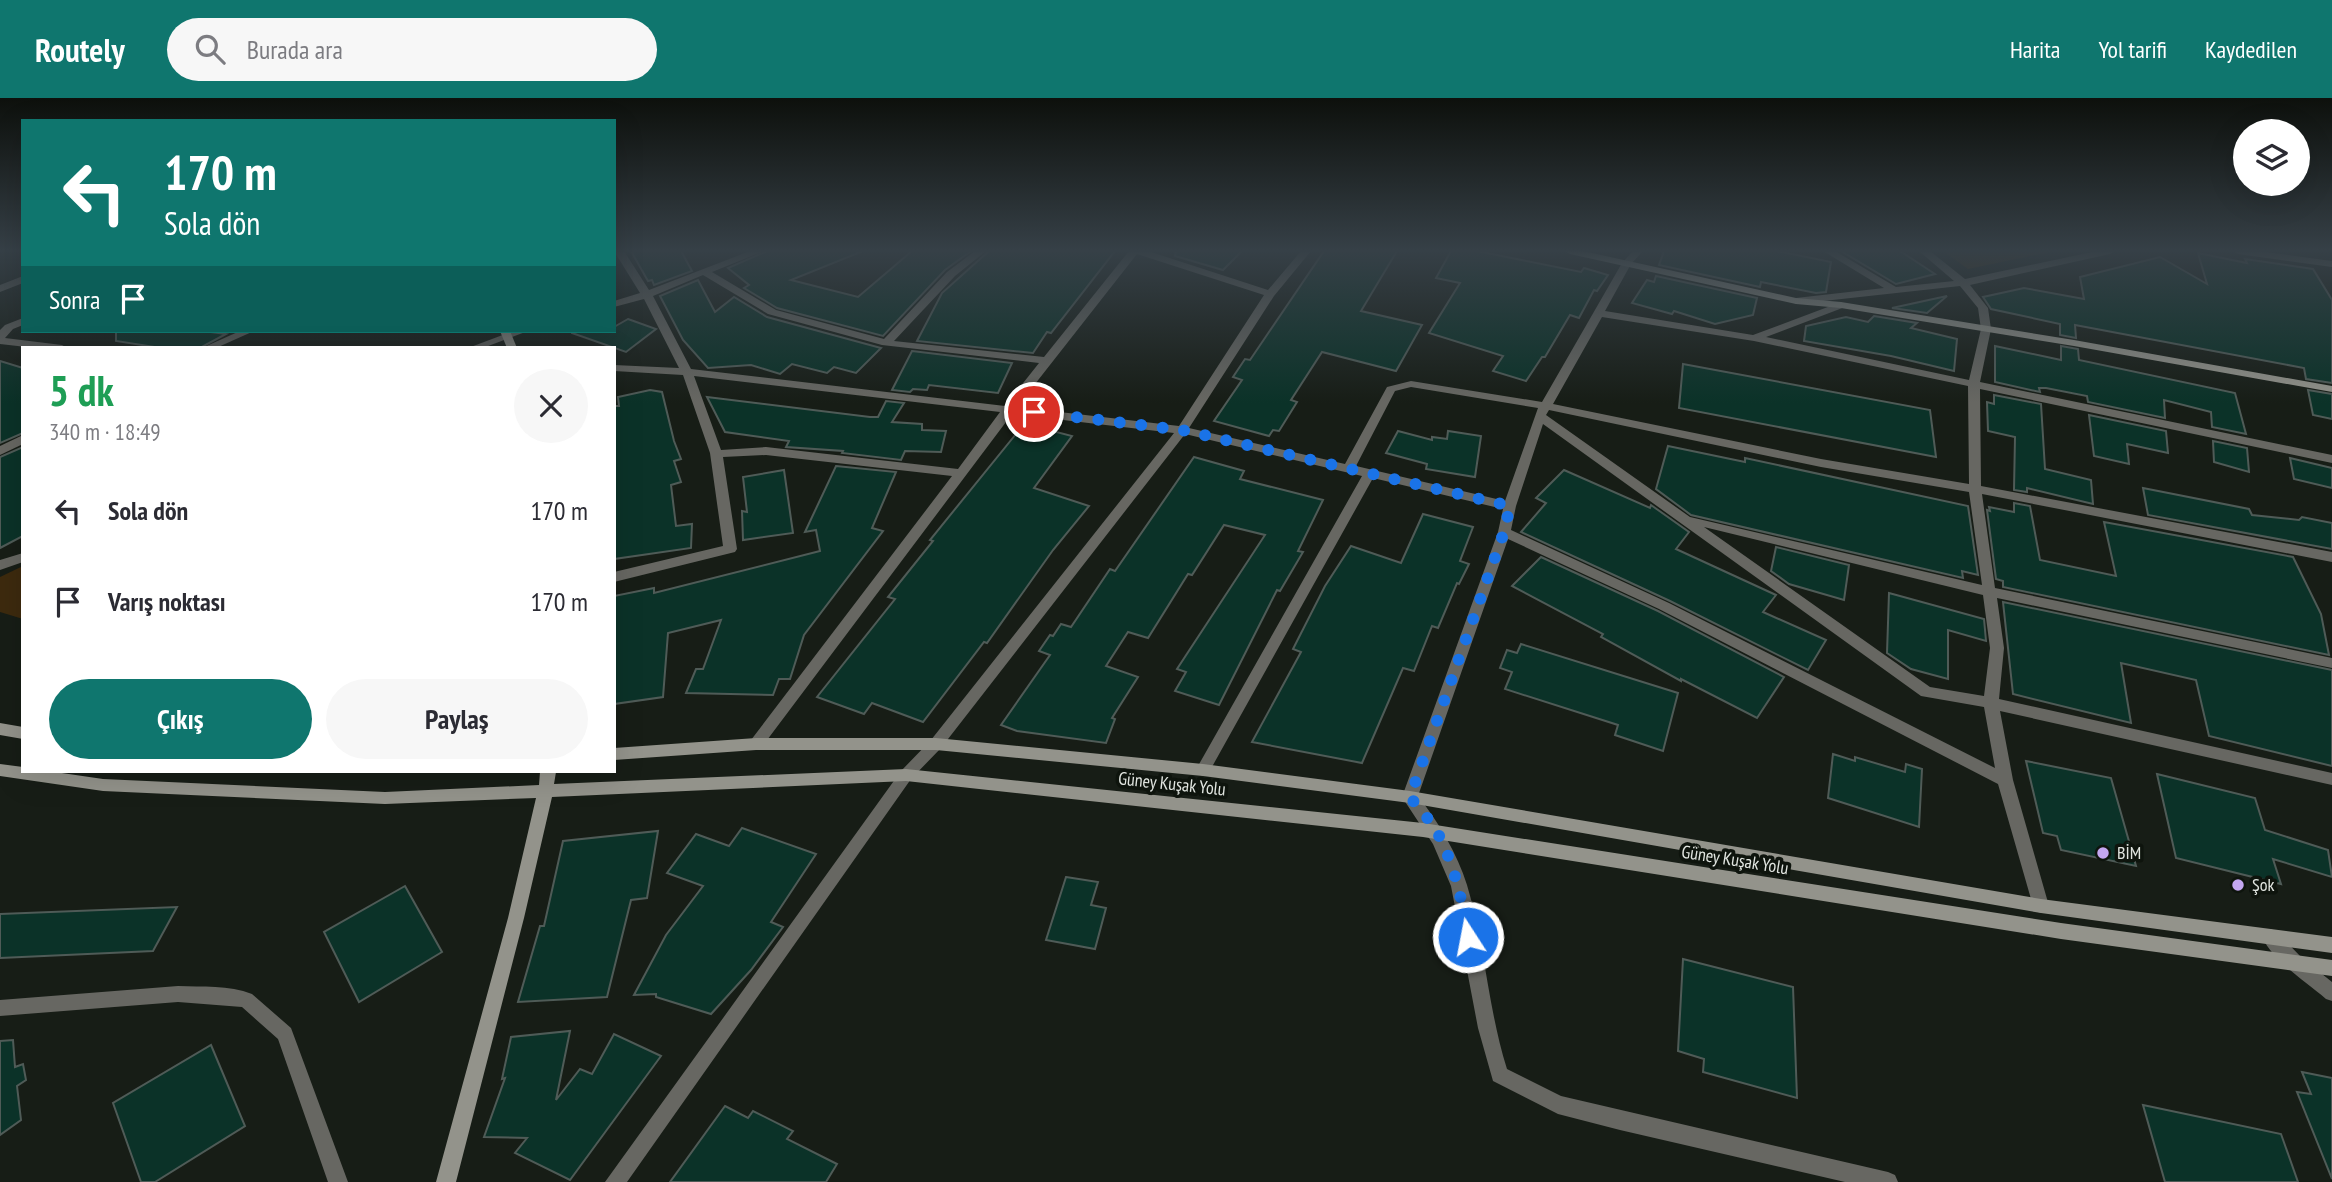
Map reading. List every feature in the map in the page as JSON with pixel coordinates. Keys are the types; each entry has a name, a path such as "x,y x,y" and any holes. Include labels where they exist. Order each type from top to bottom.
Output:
{"main road":[{"path":"1803,302 1841,305 1986,329 2332,390"},
{"path":"2,731 21,733"},
{"name":"Güney Kuşak Yolu","path":"616,754 756,744 936,744 1203,770 1410,797 2041,906 2332,945"},
{"name":"Güney Kuşak Yolu","path":"0,769 21,772"},
{"name":"Güney Kuşak Yolu","path":"24,773 103,786 385,797 906,775 1436,832 2061,931 2332,968"},
{"path":"446,1182 516,918 548,773"}],"street":[{"path":"616,577 730,549 717,454 687,372 652,302"},
{"path":"755,302 772,312 886,343 1047,361"},
{"path":"886,343 925,302"},
{"path":"756,744 1009,410 1095,302"},
{"path":"615,1182 906,775 936,744 1182,430 1265,302"},
{"path":"1605,302 1543,411 1510,506 1504,532 1410,797 1436,832 1459,885 1488,1041 1500,1075 1558,1105 1888,1182"},
{"path":"1978,302 1983,308 1986,329 1974,385 1975,489 1997,648 1991,703 2004,780 2041,906"},
{"path":"1754,338 1841,305"},
{"path":"1598,313 1754,338 2332,458"},
{"path":"21,322 9,327 0,339 48,346"},
{"path":"212,346 244,333"},
{"path":"477,346 505,333"},
{"path":"616,368 687,372 1182,430 1510,506"},
{"path":"1348,469 1391,388 1411,384 1543,411 2332,557"},
{"path":"1543,411 1926,692 1991,703 2332,779"},
{"path":"0,451 21,440"},
{"path":"717,454 766,452 962,473"},
{"path":"1203,770 1369,475"},
{"path":"1684,517 1991,592 2332,663"},
{"path":"1504,532 1664,606 2004,780"},
{"path":"0,565 21,558"},
{"path":"2271,937 2295,963 2332,993"},
{"path":"0,1008 178,994 246,1000 285,1034 338,1182"}],"shaded area":[{"path":"21,567 21,618 0,612 0,577"}],"building":[{"path":"663,302 709,302 715,312 728,302 742,302 767,317 881,348 856,373 834,367 827,373 792,364 780,374 751,365 708,368 683,340"},
{"path":"766,302 915,302 883,336 777,308"},
{"path":"938,302 1076,302 1051,333 1047,332 1033,353 917,341"},
{"path":"1290,302 1367,302 1361,311 1422,325 1396,371 1322,352 1291,400 1297,402 1279,431 1273,430 1269,436 1214,421 1242,380 1233,377 1245,359 1250,360"},
{"path":"1448,302 1588,302 1579,318 1570,315 1545,357 1542,357 1526,381 1493,371 1503,356 1429,333"},
{"path":"1756,302 1753,315 1715,324 1674,311 1672,314 1632,303"},
{"path":"1921,302 1940,302 1927,313 1892,308"},
{"path":"1986,302 2332,302 2332,383 2306,379 2304,368 2075,325 2076,338 2060,335 2060,324 1991,309"},
{"path":"1874,316 1917,323 1911,328 1957,339 1954,371 1891,356 1804,341 1806,326 1846,317 1868,322"},
{"path":"628,319 656,329 626,352 616,348 616,346 572,333 616,333 616,326"},
{"path":"116,333 226,334 204,346 148,346 116,341"},
{"path":"1995,346 2061,360 2061,346 2078,349 2079,360 2235,393 2246,434 2212,427 2211,412 2164,400 2165,418 2088,402 2087,396 2046,388 2039,388 2040,392 1995,382"},
{"path":"912,351 1012,363 998,393 929,385 927,390 892,390"},
{"path":"0,361 21,367 21,434 0,443"},
{"path":"1683,364 1930,410 1936,457 1679,408"},
{"path":"650,390 662,392 681,459 674,461 681,482 671,485 676,526 692,524 691,548 616,559 618,397"},
{"path":"2308,390 2332,394 2332,419 2313,415"},
{"path":"1994,395 2041,404 2045,469 2091,480 2093,504 2027,488 2027,492 2014,490 2015,437 1988,431 1987,402 1994,404"},
{"path":"707,397 870,417 878,417 886,401 904,403 892,422 922,424 922,430 946,431 941,452 905,451 901,460 842,453 843,451 786,447 789,441 725,432"},
{"path":"2089,415 2166,431 2168,453 2127,444 2129,464 2094,456"},
{"path":"1041,428 1072,436 1034,488 1089,506 1053,550 987,643 984,642 923,722 872,703 864,714 817,697 895,599 888,597 933,541 930,540 1020,429 1041,434"},
{"path":"1398,431 1432,440 1432,437 1447,439 1448,431 1481,436 1475,477 1426,469 1427,464 1386,453"},
{"path":"2213,441 2247,448 2249,472 2214,462"},
{"path":"1668,446 1745,462 1745,458 1968,506 1978,575 1962,571 1963,578 1691,515 1656,489"},
{"path":"21,448 21,537 0,548 0,457"},
{"path":"1194,457 1244,471 1240,479 1323,500 1298,551 1303,552 1280,591 1277,590 1219,705 1175,691 1186,672 1177,669 1265,535 1224,525 1192,575 1188,574 1148,638 1128,632 1106,666 1138,677 1112,718 1115,719 1106,743 1017,731 1001,725 1050,655 1039,651 1050,635 1053,636 1061,624 1071,627 1110,569 1115,571"},
{"path":"2290,458 2332,468 2332,488 2294,479"},
{"path":"836,466 896,472 872,528 883,531 804,635 790,679 779,679 773,695 686,693 696,669 703,669 721,620 668,633 663,697 616,704 616,596 654,588 654,593 820,551 816,530 805,532"},
{"path":"784,470 793,533 743,540 742,511 747,512 743,477"},
{"path":"1564,470 1650,508 1651,505 1689,532 1676,549 1776,595 1763,612 1826,640 1808,670 1670,601 1521,532 1546,503 1536,498"},
{"path":"2143,488 2249,509 2252,515 2299,520 2302,517 2332,523 2332,549 2148,515"},
{"path":"2014,503 2030,506 2040,560 2116,576 2104,522 2293,557 2321,614 2329,655 2003,587 2003,581 1996,579 1987,510 1990,511 1989,507 2014,512"},
{"path":"1423,514 1473,527 1460,561 1469,564 1459,584 1457,583 1438,628 1432,626 1414,671 1403,668 1362,763 1252,742 1301,652 1293,649 1325,586 1351,546 1401,563"},
{"path":"1776,547 1849,565 1844,600 1789,584 1771,571"},
{"path":"1541,557 1658,611 1784,677 1757,718 1681,681 1601,637 1603,634 1512,586"},
{"path":"1889,593 1984,619 1986,641 1948,630 1948,679 1911,669 1887,653"},
{"path":"2003,602 2332,670 2332,766 2209,736 2196,680 2121,663 2131,723 2013,694"},
{"path":"1521,644 1678,693 1663,751 1615,735 1618,725 1505,689 1512,672 1500,668 1507,650 1517,653"},
{"path":"1833,754 1855,761 1855,757 1905,772 1906,764 1922,769 1919,827 1828,798"},
{"path":"2026,761 2111,778 2136,866 2061,850 2057,836 2043,833"},
{"path":"2157,774 2255,798 2265,830 2328,850 2332,877 2273,859 2281,884 2176,858"},
{"path":"742,828 816,854 771,922 783,927 751,970 711,1014 656,997 656,994 634,995 666,935 703,886 667,873 696,834 729,846"},
{"path":"658,831 647,898 631,900 607,997 518,1002 540,926 544,926 563,841"},
{"path":"1066,877 1098,882 1091,905 1106,908 1095,949 1046,940"},
{"path":"405,886 442,952 359,1002 324,932"},
{"path":"177,907 153,951 0,958 0,914"},
{"path":"1683,959 1793,987 1797,1098 1703,1072 1704,1059 1678,1051"},
{"path":"570,1031 556,1100 580,1069 592,1074 614,1034 661,1056 570,1180 515,1153 527,1138 484,1137 505,1078 502,1079 511,1037"},
{"path":"13,1040 15,1067 23,1064 26,1080 17,1086 21,1120 0,1135 0,1041"},
{"path":"211,1045 245,1126 155,1182 141,1182 113,1103"},
{"path":"2302,1072 2332,1078 2332,1179 2297,1092 2311,1094"},
{"path":"2143,1105 2281,1134 2298,1182 2165,1182"},
{"path":"725,1106 748,1118 753,1111 793,1131 787,1139 837,1164 826,1182 670,1182"}],"place":[{"name":"BİM","path":"2103,853"},
{"name":"Şok","path":"2238,885"}],"route":[{"path":"1034,412 1182,430 1510,506 1504,532 1410,797 1436,832 1459,885 1468,937"}]}
